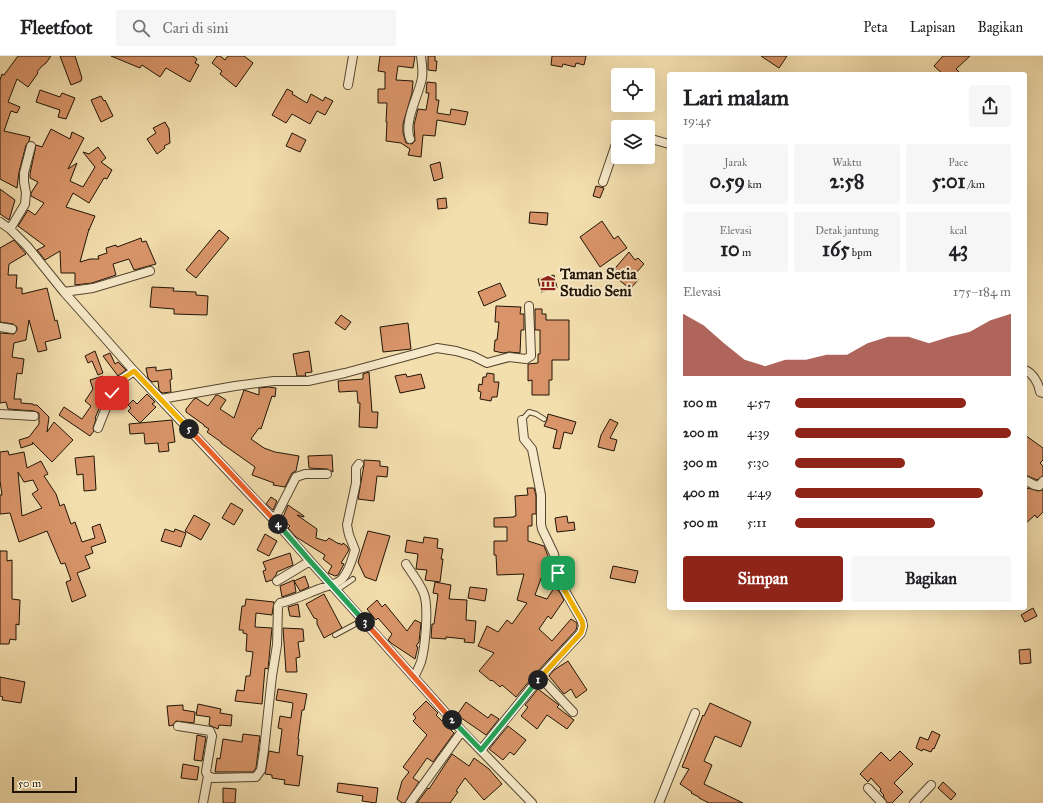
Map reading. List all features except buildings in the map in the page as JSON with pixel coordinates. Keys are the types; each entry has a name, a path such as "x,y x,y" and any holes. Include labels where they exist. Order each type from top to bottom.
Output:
{"street":[{"path":"348,85 353,56"},
{"path":"410,139 408,135 410,118 422,78 421,56"},
{"path":"655,140 667,143"},
{"path":"10,229 25,204 26,193 24,173 31,146"},
{"path":"603,182 611,159"},
{"path":"0,222 10,229 27,246 64,292 134,371 274,520 462,731 532,803"},
{"path":"64,292 93,288 150,271"},
{"path":"161,399 274,381 308,381 345,373 437,348 456,350 487,363 509,357 526,359 529,358 531,354 529,306"},
{"path":"0,327 12,329"},
{"path":"98,428 112,393 122,379 134,371"},
{"path":"1027,371 1039,385 1040,392 1043,393"},
{"path":"0,414 34,416"},
{"path":"481,750 540,677 581,633 583,626 582,621 560,582 554,554 542,529 541,495 532,449 524,439 522,420"},
{"path":"208,776 213,778 256,777 259,774 264,750 268,705 277,645 279,603 295,599 320,588 334,588 343,578 355,550 349,535 348,525 356,483 356,468 360,464"},
{"path":"274,520 296,477 305,474 327,474"},
{"path":"1027,481 1034,486 1039,486 1043,481"},
{"path":"277,581 310,561"},
{"path":"406,564 421,588 425,599 426,622 423,653 421,662 414,677"},
{"path":"540,677 574,712"},
{"path":"659,803 695,713"},
{"path":"178,726 210,732 212,736 206,772 208,776 203,803"},
{"path":"410,803 462,731"},
{"path":"914,803 931,785"},
{"path":"868,788 882,803"}],"lane":[{"path":"522,420 529,412 544,419"},
{"path":"334,588 353,579"},
{"path":"336,635 363,620"}],"place":[{"name":"Taman Setia Studio Seni","path":"548,283"}],"route":[{"path":"112,393 122,379 134,371 274,520 462,731 481,750 540,677 581,633 583,626 582,621 560,582 558,573"}]}
